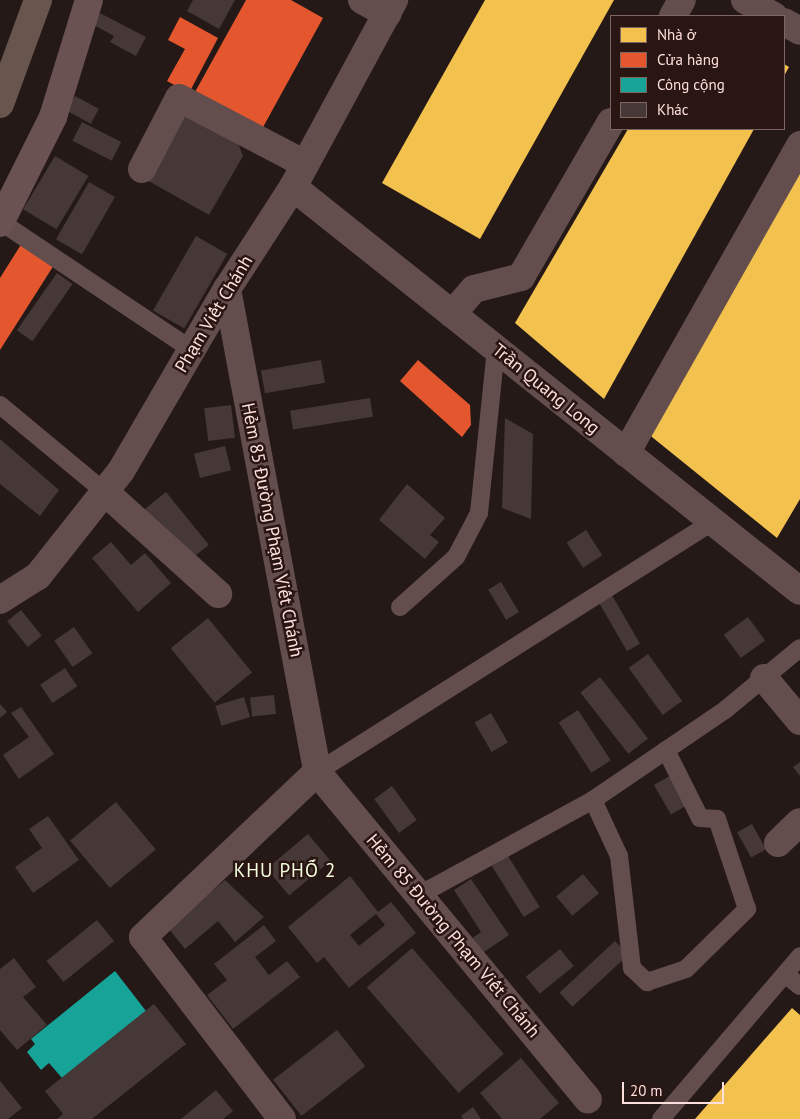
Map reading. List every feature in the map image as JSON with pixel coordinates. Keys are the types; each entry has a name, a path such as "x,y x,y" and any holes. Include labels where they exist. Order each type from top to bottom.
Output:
{"main road":[{"path":"0,104 38,0"},
{"path":"0,223 53,117 89,0"}],"street":[{"path":"362,0 391,7"},
{"path":"674,15 682,0"},
{"path":"745,0 772,15"},
{"name":"Phạm Viết Chánh","path":"0,600 38,576 106,494 227,289 293,187 391,7"},
{"path":"785,23 800,31"},
{"path":"142,169 179,98 305,164"},
{"path":"452,314 474,289 521,277 610,124"},
{"path":"626,453 800,145"},
{"name":"Trần Quang Long","path":"293,187 800,591"},
{"name":"Hẻm 85 Đường Phạm Viết Chánh","path":"227,289 318,772 588,1100"},
{"path":"106,494 218,594"},
{"path":"764,678 800,722"},
{"path":"282,1119 143,937 318,772"},
{"path":"778,843 800,822"}],"lane":[{"path":"0,223 192,350"},
{"path":"400,607 456,557 479,513 496,349"},
{"path":"0,404 106,494"},
{"path":"318,772 712,522"},
{"path":"418,895 593,800 666,750 764,678 800,648"},
{"path":"593,800 619,856 632,968 647,982 686,969 747,909 717,819 700,818 666,750"},
{"path":"661,1119 800,956"},
{"path":"785,974 800,986"}],"building: Nhà ở":[{"path":"485,0 614,0 480,239 382,183"},
{"path":"785,65 789,67 785,74"},
{"path":"627,130 753,130 604,399 515,323"},
{"path":"800,165 800,499 777,538 647,433"},
{"path":"792,1008 800,1015 800,1119 695,1119"}],"building: Cửa hàng":[{"path":"246,0 291,0 323,18 262,129 195,92"},
{"path":"180,17 218,38 189,93 167,81 185,49 168,40"},
{"path":"22,243 54,265 0,350 0,278"},
{"path":"418,360 470,405 471,425 462,437 400,381"}],"building: Công cộng":[{"path":"115,971 146,1011 62,1078 49,1063 41,1070 27,1052 35,1044 31,1039"}],"building: Khác":[{"path":"193,0 235,0 219,29 187,11"},
{"path":"100,13 146,37 136,56 110,42 114,36 94,25"},
{"path":"75,96 99,109 91,124 67,111"},
{"path":"184,109 236,138 243,156 209,215 145,179"},
{"path":"82,122 121,142 112,161 72,141"},
{"path":"55,156 88,176 56,229 23,209"},
{"path":"89,182 115,197 82,254 56,239"},
{"path":"196,236 227,254 184,328 153,310"},
{"path":"57,273 73,284 32,341 17,330"},
{"path":"321,360 325,383 265,393 261,371"},
{"path":"370,398 373,417 293,429 290,411"},
{"path":"231,405 235,438 208,441 204,408"},
{"path":"505,418 533,434 531,519 502,508"},
{"path":"0,439 59,490 40,516 0,484"},
{"path":"225,446 231,470 200,478 194,454"},
{"path":"407,484 445,518 430,535 439,542 425,559 379,520"},
{"path":"166,492 209,545 182,566 140,513"},
{"path":"586,530 602,555 583,568 567,543"},
{"path":"111,542 131,565 145,553 171,583 138,612 92,558"},
{"path":"501,582 519,612 506,620 488,590"},
{"path":"609,590 640,644 627,651 596,598"},
{"path":"21,610 42,636 28,647 7,621"},
{"path":"748,617 765,640 741,658 724,635"},
{"path":"208,618 252,672 215,703 171,648"},
{"path":"74,627 92,653 73,667 54,641"},
{"path":"648,654 682,701 663,715 629,668"},
{"path":"65,668 77,686 52,703 40,685"},
{"path":"600,677 648,738 628,754 580,692"},
{"path":"274,695 276,714 252,716 250,698"},
{"path":"244,697 250,717 221,726 215,706"},
{"path":"0,704 7,712 0,718"},
{"path":"21,707 54,754 19,779 3,755 29,737 11,713"},
{"path":"578,710 611,760 591,773 559,723"},
{"path":"491,713 508,742 492,752 475,722"},
{"path":"800,762 800,776 793,767"},
{"path":"673,774 690,803 671,814 654,785"},
{"path":"392,786 417,820 399,833 374,799"},
{"path":"116,802 156,849 110,888 70,841"},
{"path":"48,816 79,860 33,893 15,867 42,848 29,829"},
{"path":"752,824 766,849 751,858 737,832"},
{"path":"308,834 330,861 289,896 267,869"},
{"path":"508,856 540,907 524,917 492,866"},
{"path":"583,874 599,893 572,916 556,896"},
{"path":"350,876 378,912 391,902 416,933 349,988 324,957 317,963 288,927","holes":["376,914 385,925 359,946 350,935"]},
{"path":"471,879 509,935 481,954 471,939 481,932 454,890"},
{"path":"225,880 264,917 235,942 218,921 185,949 168,928"},
{"path":"97,920 114,941 63,982 46,961"},
{"path":"264,925 276,941 255,957 269,975 287,961 300,977 233,1029 207,995 227,980 214,964"},
{"path":"615,941 628,955 572,1007 559,993"},
{"path":"412,948 504,1054 459,1093 367,987"},
{"path":"560,949 574,966 540,994 526,977"},
{"path":"14,958 36,987 23,997 47,1025 17,1050 0,1030 0,969"},
{"path":"154,1004 186,1044 92,1119 57,1119 63,1114 45,1091"},
{"path":"337,1030 365,1066 301,1116 273,1080"},
{"path":"521,1058 559,1103 540,1119 502,1119 480,1093"},
{"path":"0,1081 22,1108 8,1119 0,1119"},
{"path":"216,1090 233,1111 223,1119 181,1119"},
{"path":"473,1107 481,1119 463,1119 461,1116"}],"district":[{"name":"KHU PHỐ 2","path":"285,871"}]}
